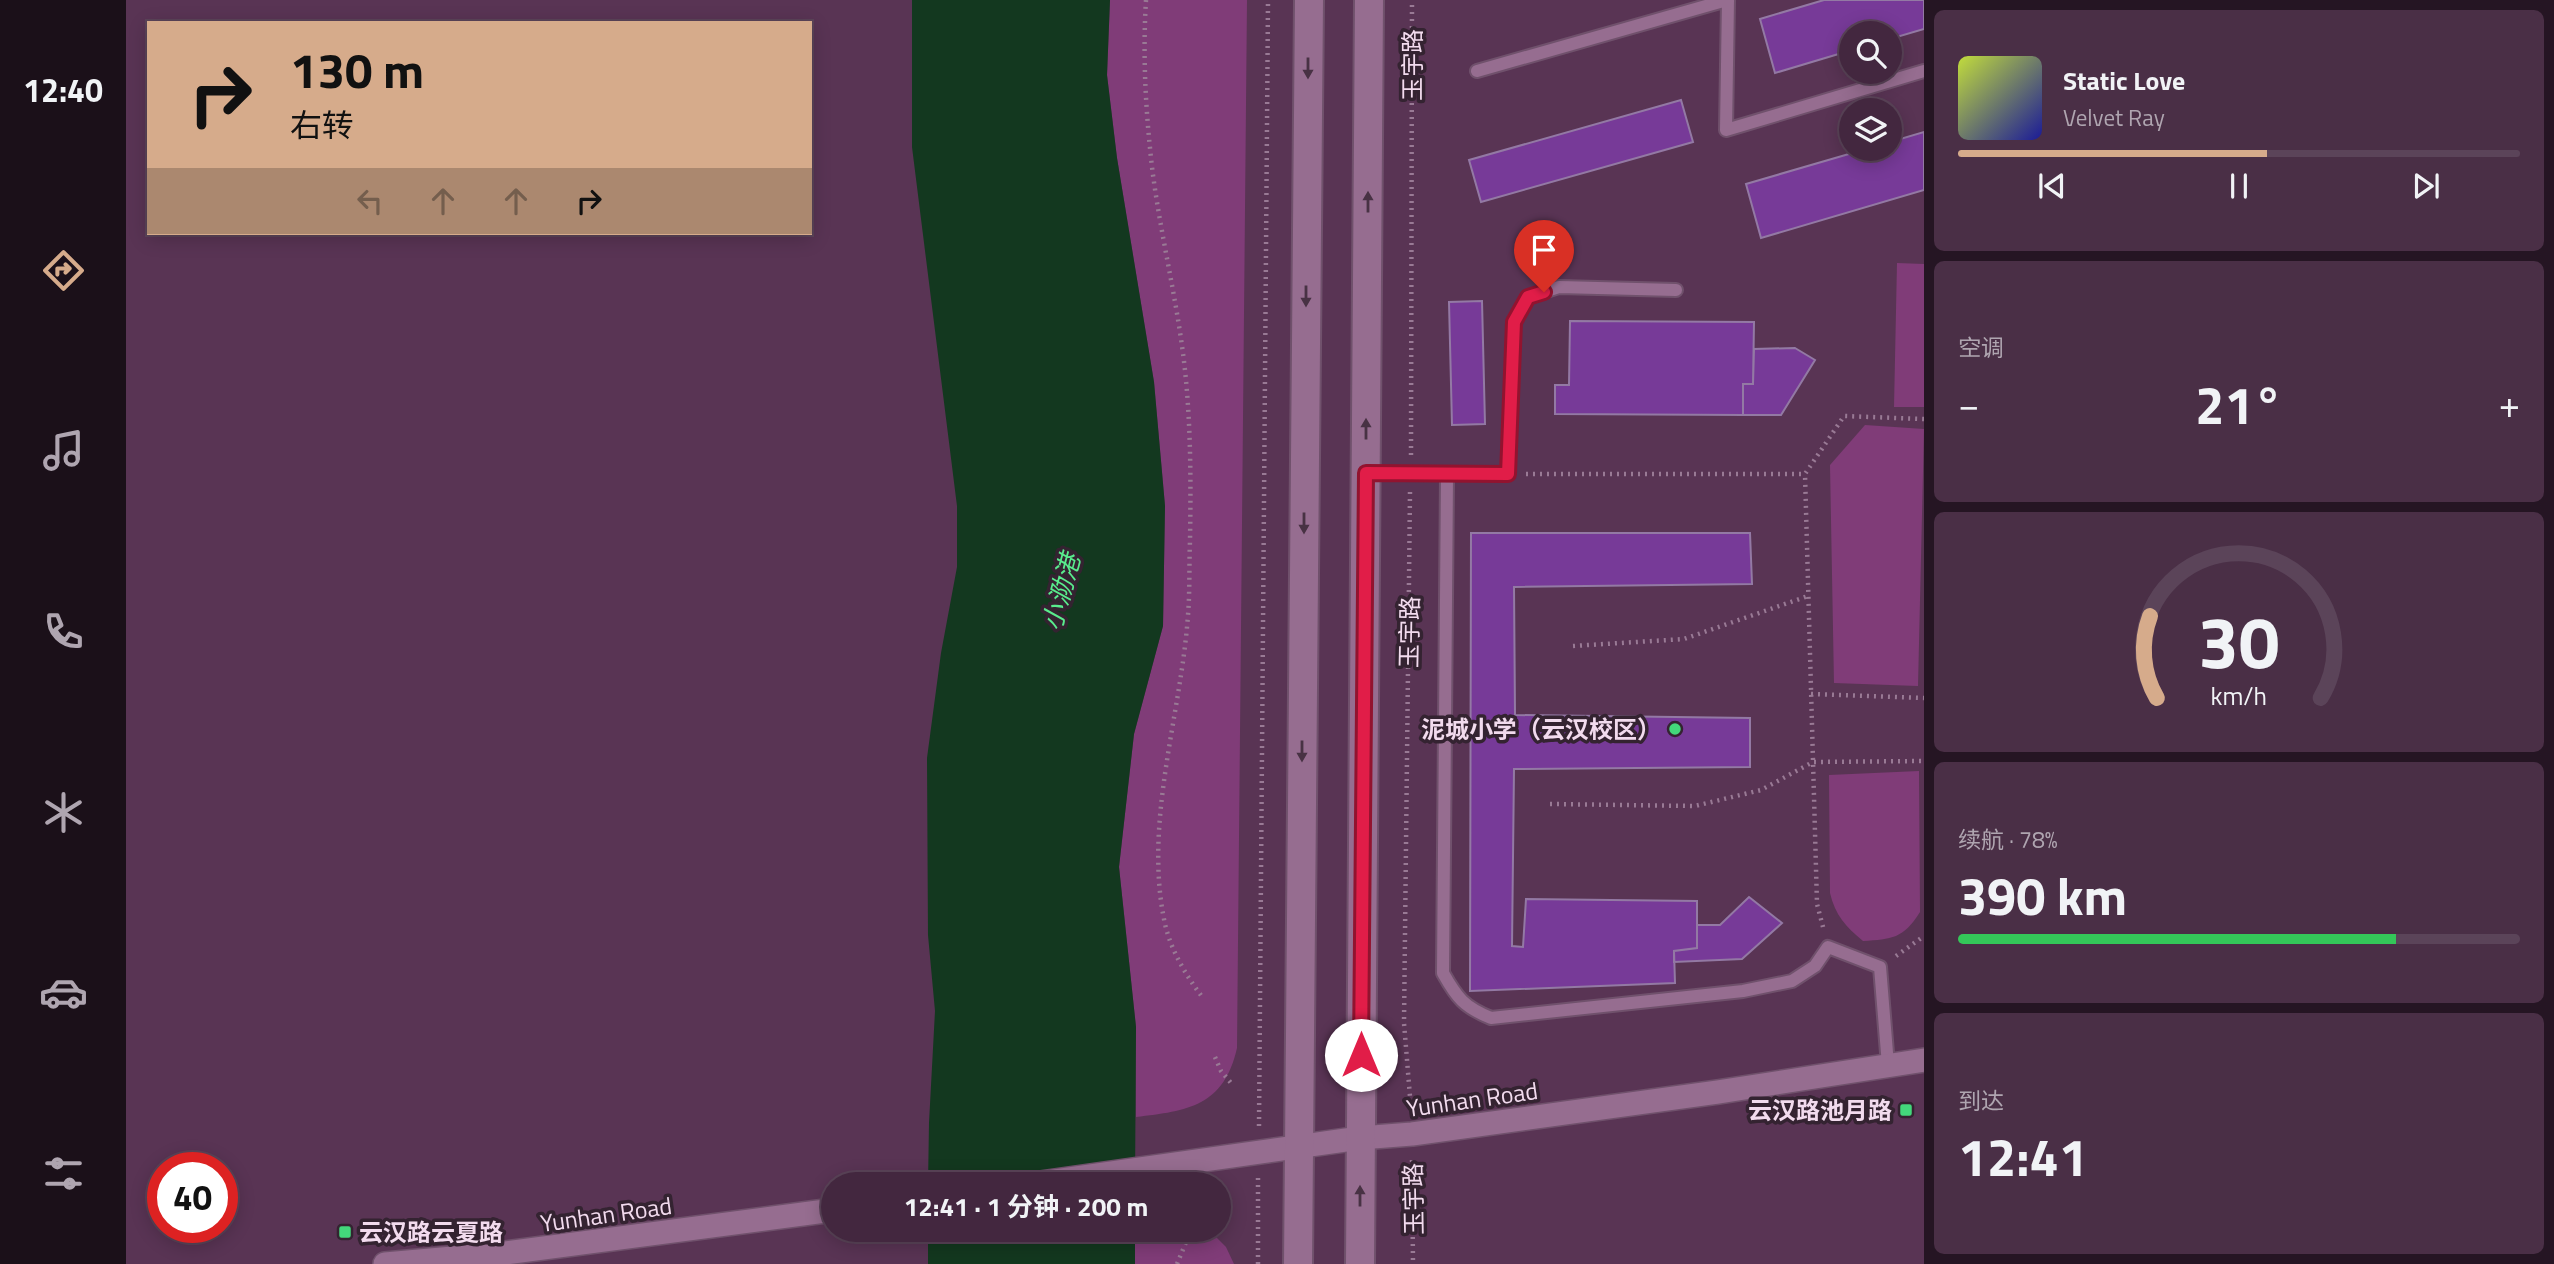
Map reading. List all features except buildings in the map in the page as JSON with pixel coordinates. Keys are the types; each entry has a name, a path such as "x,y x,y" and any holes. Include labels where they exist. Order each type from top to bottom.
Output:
{"street":[{"path":"1298,1264 1309,0"},
{"name":"玉宇路","path":"1360,1264 1369,0"},
{"name":"Yunhan Road","path":"1125,1172 1360,1138 1412,1134 1704,1094 1924,1060"},
{"name":"Yunhan Road","path":"385,1264 498,1254 821,1212"}],"lane":[{"path":"1477,71 1728,0 1726,130 1924,71"},
{"path":"1366,473 1508,474 1514,322 1528,297 1559,287 1676,290"},
{"path":"1447,475 1443,973 1455,996 1471,1010 1491,1018 1743,991 1792,981 1815,966 1828,947 1880,967 1888,1066"}],"path":[{"path":"1146,0 1144,33 1150,149 1182,348 1191,463 1188,614 1178,703 1159,826 1158,880 1165,926 1176,956 1203,999"},
{"path":"1258,1264 1268,0"},
{"name":"玉宇路","path":"1412,0 1404,1023 1412,1134 1413,1264"},
{"path":"1828,947 1817,904 1805,474 1844,416 1924,419"},
{"path":"1508,474 1805,474"},
{"path":"1573,646 1684,639 1808,596"},
{"path":"1811,694 1924,698"},
{"path":"1550,804 1695,806 1761,790 1813,762 1924,761"},
{"path":"1880,967 1924,936"},
{"path":"1215,1058 1231,1083"},
{"path":"1177,1264 1186,1242"}],"shaded area":[{"path":"1110,0 1247,0 1237,1048 1231,1067 1213,1094 1187,1108 1136,1117 1136,1027 1119,867 1134,734 1163,626 1165,506 1154,382 1117,158 1107,75"},
{"path":"1897,263 1924,264 1924,407 1894,407"},
{"path":"1865,425 1924,429 1918,686 1834,683 1830,465"},
{"path":"1919,771 1920,912 1902,933 1863,941 1842,920 1830,893 1829,775"},
{"path":"1135,1242 1221,1242 1234,1264 1135,1264"}],"water":[{"name":"小泐港","path":"912,0 1110,0 1107,75 1117,158 1154,382 1165,506 1163,626 1134,734 1119,867 1136,1027 1135,1172 928,1172 935,1011 928,935 927,758 941,653 957,567 957,506 912,147"},
{"path":"928,1242 1135,1242 1135,1264 928,1264"}],"place":[{"name":"泥城小学（云汉校区）","path":"1675,729"},
{"name":"云汉路池月路","path":"1906,1110"},
{"name":"云汉路云夏路","path":"345,1232"}],"route":[{"path":"1361,1055 1366,473 1508,474 1514,322 1528,297 1544,292"}]}
